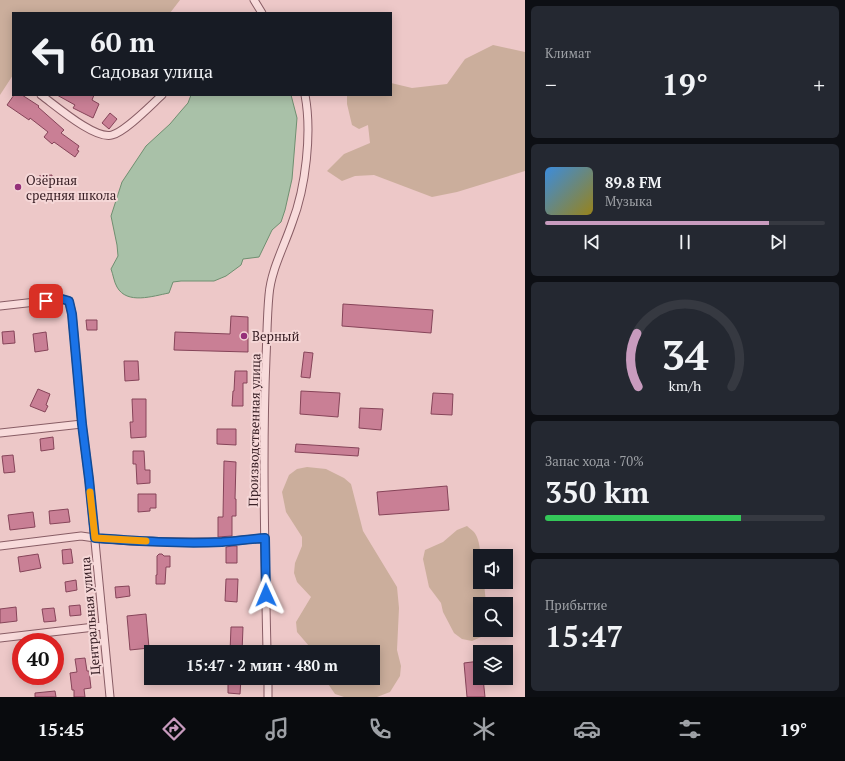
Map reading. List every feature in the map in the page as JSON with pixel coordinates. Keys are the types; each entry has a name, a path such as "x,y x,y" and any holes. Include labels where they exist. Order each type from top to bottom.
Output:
{"street":[{"path":"254,0 261,12"},
{"path":"42,96 88,129 102,135 111,136 125,128 161,96"},
{"name":"Производственная улица","path":"267,645 264,409 269,293 276,265 293,222 302,186 308,149 308,109 305,96"},
{"name":"Центральная улица","path":"0,306 62,299 69,301 72,314 110,697"},
{"path":"0,433 82,424"},
{"path":"0,546 81,536 131,541 195,542 221,542 265,538"},
{"path":"0,638 103,626"},
{"path":"268,685 268,697"}],"shaded area":[{"path":"0,0 180,0 171,12 12,12 12,77 0,95"},
{"path":"493,45 525,52 525,171 457,192 432,197 374,175 355,176 342,181 327,171 344,154 370,143 368,125 359,129 352,125 347,104 347,96 392,96 392,83 412,88 447,84 465,59"},
{"path":"191,96 291,96 297,118 292,179 285,210 281,222 272,230 259,257 243,259 241,265 226,276 214,281 173,282 169,293 156,296 134,298 127,296 121,293 117,287 111,269 118,256 111,216 122,182 146,146 170,124 188,103"},
{"path":"307,467 326,469 344,478 351,484 363,531 397,587 399,608 397,650 401,666 400,676 390,692 377,697 344,697 335,694 329,685 380,685 380,645 308,645 297,632 296,622 311,597 297,582 294,573 295,563 302,546 302,537 286,512 282,492 289,475 297,469"},
{"path":"467,526 477,537 480,549 473,549 473,589 485,589 485,597 473,597 473,637 481,637 472,641 462,639 454,633 443,612 441,603 429,587 423,559 425,550 443,542 457,530"}],"building":[{"path":"13,96 24,96 39,106 38,107 64,130 61,133 79,146 77,150 79,151 75,157 54,142 52,144 44,137 48,132 30,118 29,120 7,105"},
{"path":"59,96 94,96 92,100 99,104 93,118 73,108 75,105"},
{"path":"110,113 117,119 109,129 102,123"},
{"path":"52,175 52,184 40,185 39,176"},
{"path":"343,304 433,310 431,333 342,326"},
{"path":"231,316 248,317 248,352 174,350 175,332 230,334"},
{"path":"86,320 97,320 97,330 87,330"},
{"path":"14,331 15,343 3,344 2,332"},
{"path":"46,332 48,350 35,352 33,334"},
{"path":"304,352 313,353 310,378 301,377"},
{"path":"124,361 138,361 139,380 125,381"},
{"path":"235,371 247,371 247,383 243,383 243,406 232,406"},
{"path":"38,389 50,394 46,405 48,406 45,412 30,406"},
{"path":"301,391 340,393 338,417 300,414"},
{"path":"433,393 453,394 452,415 431,414"},
{"path":"132,399 146,399 146,437 131,438 130,422 133,422"},
{"path":"360,408 383,409 381,430 359,428"},
{"path":"217,429 236,429 236,445 217,444"},
{"path":"53,437 54,449 41,451 40,439"},
{"path":"296,444 359,448 358,456 295,452"},
{"path":"133,451 144,451 145,470 150,470 150,483 137,484 136,464 133,464"},
{"path":"13,455 15,472 4,473 2,456"},
{"path":"224,461 236,462 236,516 232,516 232,536 218,537 218,517 223,517"},
{"path":"447,486 449,510 379,515 377,492"},
{"path":"138,494 156,494 156,508 150,508 150,511 138,512"},
{"path":"68,509 70,522 50,524 49,511"},
{"path":"33,512 35,527 10,530 8,515"},
{"path":"237,546 237,563 226,563 226,547"},
{"path":"71,549 73,563 63,564 62,550"},
{"path":"38,554 41,568 20,572 18,557"},
{"path":"159,554 170,556 170,567 166,567 165,584 156,584 157,556"},
{"path":"226,579 238,579 237,602 225,601"},
{"path":"76,580 77,590 66,592 65,582"},
{"path":"129,586 130,596 116,598 115,587"},
{"path":"80,605 81,615 70,616 69,606"},
{"path":"16,607 17,621 0,623 0,609"},
{"path":"54,608 56,621 44,622 42,609"},
{"path":"146,614 149,645 144,645 144,649 130,650 127,616"},
{"path":"231,627 243,627 242,645 230,645"},
{"path":"85,658 87,671 89,671 91,688 84,689 85,697 74,697 70,673 77,672 75,659"},
{"path":"473,662 473,685 484,685 485,697 467,697 464,663"},
{"path":"228,685 241,685 240,694 228,693"},
{"path":"55,691 56,697 35,697 35,693"}],"slow traffic":[{"path":"90,492 95,538 146,541"}],"place":[{"name":"Озёрная средняя школа","path":"18,187"},
{"name":"Верный","path":"244,336"}],"route":[{"path":"46,301 62,299 69,301 72,314 82,424 95,538 131,541 221,542 265,538 266,595"}]}
